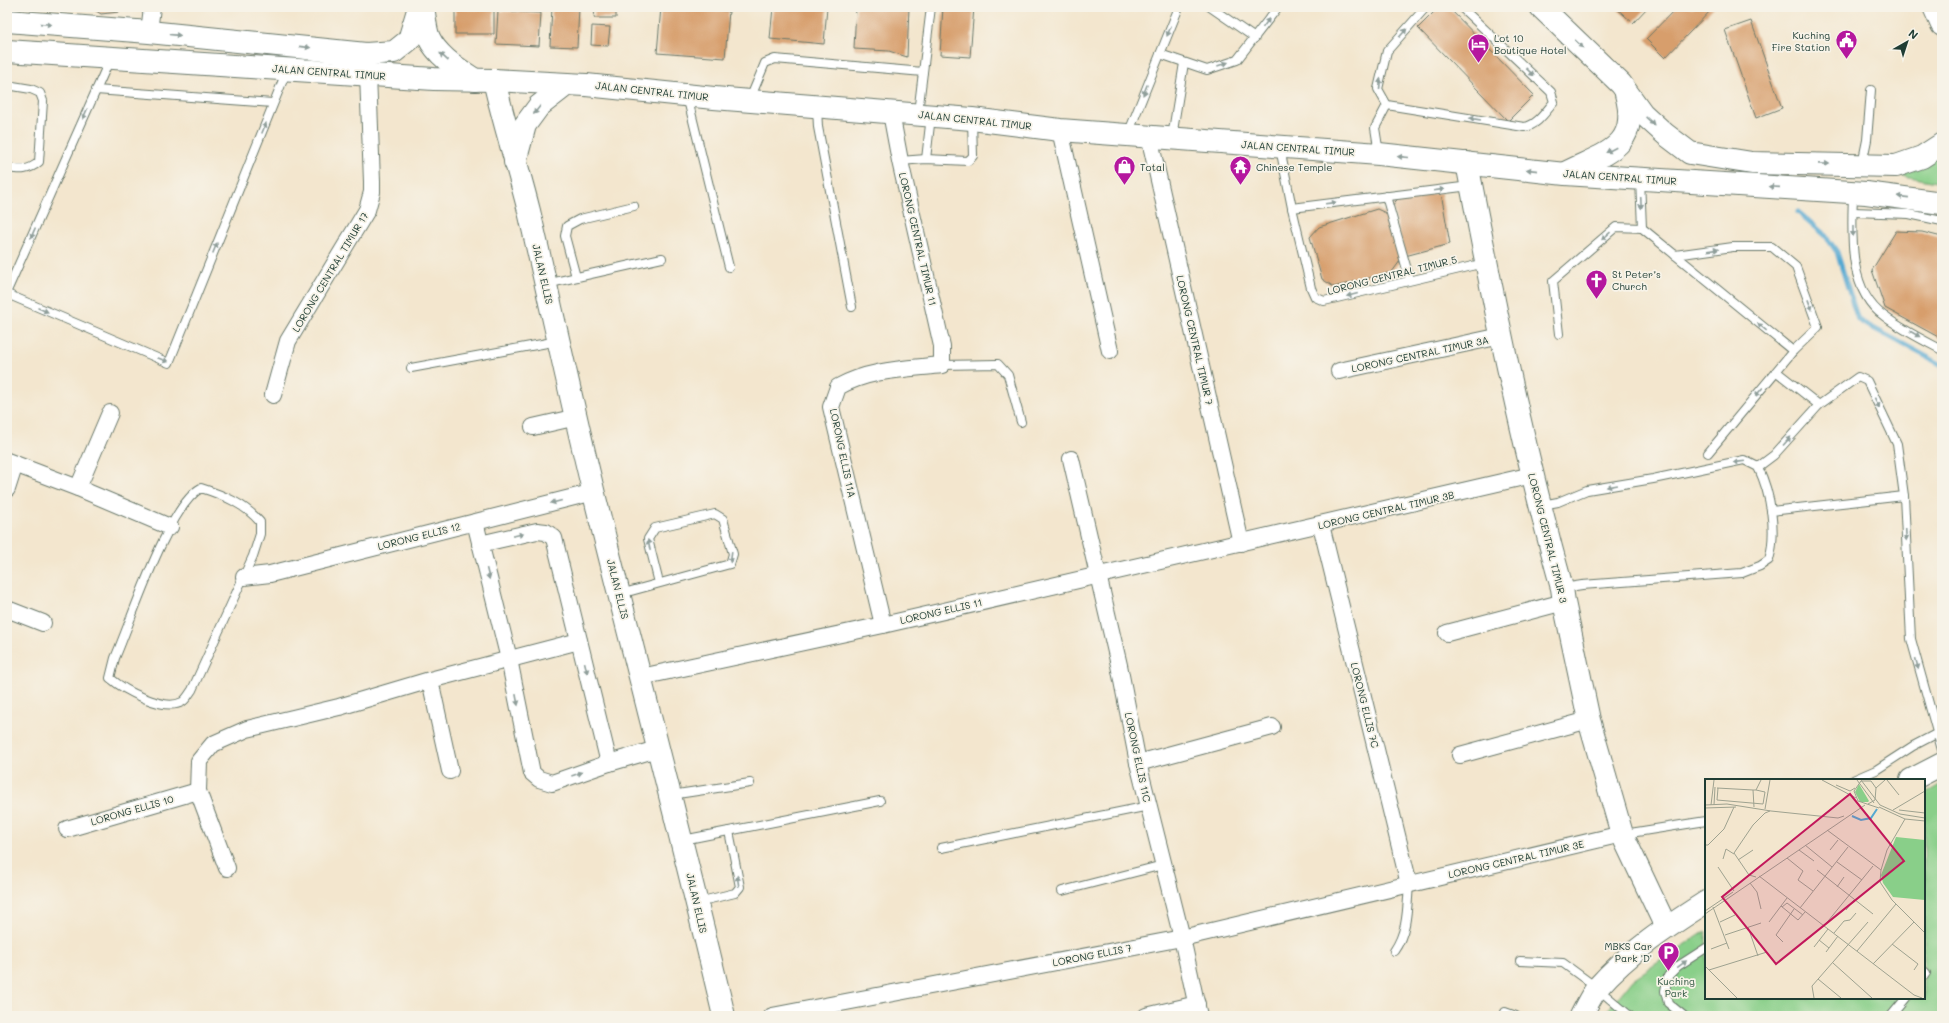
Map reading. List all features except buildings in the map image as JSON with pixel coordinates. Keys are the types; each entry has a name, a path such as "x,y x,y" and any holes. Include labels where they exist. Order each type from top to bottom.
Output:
{"main road":[{"name":"JALAN CENTRAL TIMUR","path":"7,21 149,32 366,54 394,52 409,40 418,7"},
{"path":"423,7 428,38 437,50 456,67 485,80"},
{"path":"1541,7 1621,84 1642,113 1665,134 1690,153 1752,162 1896,166 1922,157 1942,144"},
{"path":"1934,7 1942,25"},
{"name":"JALAN CENTRAL TIMUR","path":"7,51 434,79 586,85 817,107 972,119 1060,130 1379,154 1564,174 1640,178 1853,202 1916,198 1942,203"},
{"name":"JALAN ELLIS","path":"485,80 515,162 546,284 594,492 641,677 657,749 682,840 724,1016"},
{"name":"JALAN ELLIS","path":"515,162 525,125 539,106 566,85"},
{"path":"1564,174 1617,147 1625,138 1630,124 1630,106 1625,91"},
{"name":"LORONG CENTRAL TIMUR 3","path":"1467,163 1485,263 1539,506 1563,595 1589,720 1622,834 1666,927"},
{"path":"1913,779 1942,764"},
{"path":"1581,1016 1597,988 1628,957 1666,927 1705,903"}],"street":[{"path":"149,32 152,7"},
{"name":"LORONG CENTRAL TIMUR 17","path":"273,395 288,341 367,210 372,192 368,74"},
{"name":"LORONG CENTRAL TIMUR 11","path":"891,113 900,161 942,346 942,365"},
{"path":"1060,130 1110,351"},
{"name":"LORONG CENTRAL TIMUR 7","path":"1138,135 1241,543"},
{"name":"LORONG CENTRAL TIMUR 3A","path":"1339,371 1501,336"},
{"name":"LORONG ELLIS 11A","path":"883,625 831,407 838,387 852,379 873,372 942,365"},
{"path":"78,488 110,413"},
{"path":"533,426 577,417"},
{"name":"LORONG ELLIS 11C","path":"1071,459 1119,665 1138,762 1182,938 1198,1010"},
{"path":"7,489 11,463 78,488 170,527"},
{"name":"LORONG CENTRAL TIMUR 3B","path":"1241,543 1532,475"},
{"name":"LORONG ELLIS 12","path":"244,577 270,574 594,492"},
{"path":"475,522 509,659 532,773 539,779 552,782 657,749"},
{"name":"LORONG ELLIS 7C","path":"1321,525 1409,884"},
{"path":"480,544 537,531 546,532 554,538 609,763"},
{"name":"LORONG ELLIS 11","path":"641,677 883,625 1241,543"},
{"path":"1447,633 1563,595"},
{"path":"7,609 43,623"},
{"path":"228,868 198,791 199,761 213,744 247,729 339,707 430,680 579,641"},
{"path":"430,680 450,771"},
{"path":"1460,755 1589,720"},
{"path":"1138,762 1272,727"},
{"name":"LORONG ELLIS 10","path":"67,829 198,791"},
{"name":"LORONG CENTRAL TIMUR 3E","path":"1409,884 1622,834"},
{"name":"LORONG ELLIS 7","path":"772,1016 1182,938 1409,884"},
{"path":"1146,1016 1198,1010"}],"lane":[{"path":"926,159 922,72 931,7"},
{"path":"1138,135 1160,54 1179,7"},
{"path":"1210,7 1256,38"},
{"path":"1160,54 1207,70 1238,60 1256,38 1277,7"},
{"path":"1387,105 1378,89 1387,51 1426,7"},
{"path":"1387,105 1530,127 1535,124 1554,102 1551,92 1461,7"},
{"path":"7,291 110,58"},
{"path":"749,100 765,63 775,59 922,72"},
{"path":"1171,138 1184,62"},
{"path":"7,294 169,363 287,69"},
{"path":"7,85 40,92 43,101 39,162 32,168 23,171 7,168"},
{"path":"96,90 273,103"},
{"path":"1861,165 1867,140 1871,90"},
{"path":"686,95 729,267"},
{"path":"1379,154 1375,128 1387,105"},
{"path":"817,107 818,127 852,307"},
{"path":"900,161 926,159 968,161 973,156 972,119"},
{"name":"LORONG CENTRAL TIMUR 5","path":"1280,147 1292,208 1311,288 1315,297 1324,301 1485,263"},
{"path":"1640,178 1642,228"},
{"path":"1292,208 1471,186"},
{"path":"1386,196 1410,280"},
{"path":"1942,221 1853,202 1853,256 1864,294 1882,316 1942,350"},
{"path":"576,277 565,236 567,226 580,218 634,206"},
{"path":"1559,334 1553,281 1616,227 1642,228 1793,351"},
{"path":"1675,255 1733,247 1772,247 1796,267 1818,327 1793,351 1708,453"},
{"path":"546,284 662,258"},
{"path":"411,368 559,341"},
{"path":"942,365 998,364 1008,375 1021,422"},
{"path":"1777,372 1819,405"},
{"path":"1758,467 1774,455 1819,405 1858,377 1867,381 1897,444 1904,496 1911,639 1936,734 1942,750"},
{"path":"1539,506 1558,502 1587,490 1654,479 1744,460 1758,467 1771,511 1772,551 1769,560 1760,566 1742,573 1582,585 1563,595"},
{"path":"201,488 219,493 251,510 260,522 260,534 244,577 192,690 183,702 173,705 149,700 121,688 110,678 115,658 170,527 192,493 201,488"},
{"path":"1771,511 1904,496"},
{"path":"619,594 730,564 733,554 723,519 715,514 655,528 648,540 659,583"},
{"path":"1855,779 1876,770 1936,734"},
{"path":"670,795 750,783"},
{"path":"682,840 880,801"},
{"path":"941,848 1149,806"},
{"path":"1622,834 1705,821"},
{"path":"697,903 735,894 740,887 729,831"},
{"path":"1062,890 1163,865"},
{"path":"1394,951 1402,940 1406,925 1409,884"},
{"path":"1684,1016 1668,1003 1665,991 1668,976 1678,966 1705,949"},
{"path":"1520,961 1562,963 1597,988 1630,1016"},
{"path":"1895,1015 1905,999"},
{"path":"1505,1012 1516,1016"}],"green space":[{"path":"1942,152 1942,183 1893,174"},
{"name":"Kuching Park","path":"1942,784 1942,1016 1603,1016 1633,979 1705,932 1705,999 1925,999 1925,794"}],"waterway":[{"path":"1798,212 1825,235 1837,252 1858,320 1942,365"}],"place":[{"name":"Kuching Fire Station","path":"1846,60"},
{"name":"Lot 10 Boutique Hotel","path":"1478,64"},
{"name":"Total","path":"1125,186"},
{"name":"Chinese Temple","path":"1240,186"},
{"name":"St Peter’s Church","path":"1596,300"},
{"name":"MBKS Car Park 'D'","path":"1668,972"}]}
